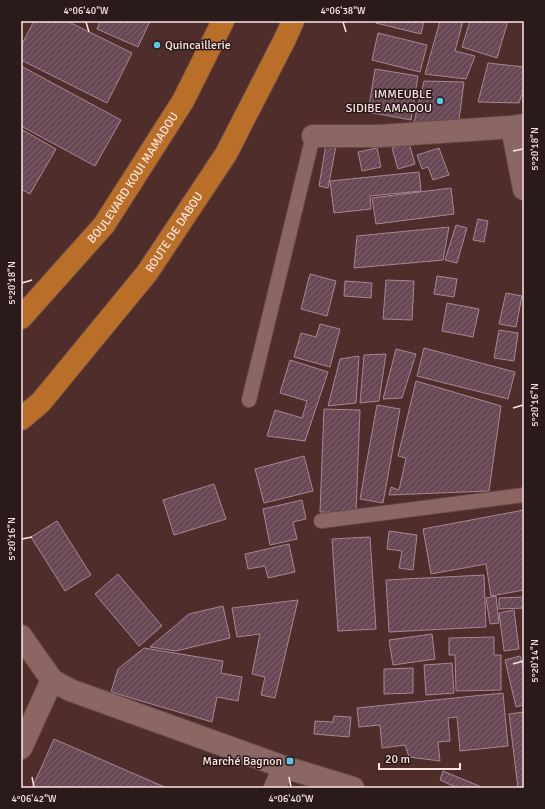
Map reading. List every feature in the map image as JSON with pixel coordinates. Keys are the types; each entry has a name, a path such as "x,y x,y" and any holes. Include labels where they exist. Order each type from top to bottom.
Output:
{"main road":[{"name":"BOULEVARD KOUI MAMADOU","path":"21,318 104,225 183,101 223,21"},
{"name":"ROUTE DE DABOU","path":"21,419 41,402 147,274 226,154 293,21"}],"street":[{"path":"313,136 380,136 518,126 524,189"},
{"path":"21,636 52,680 70,690 284,768 353,788"},
{"path":"21,748 52,680"},
{"path":"275,788 284,768"}],"lane":[{"path":"249,400 313,136"},
{"path":"320,521 524,495"}],"building":[{"path":"34,21 67,21 132,53 107,103 21,60 21,46"},
{"path":"100,21 150,21 138,47 97,29"},
{"path":"376,21 424,21 421,34 376,23"},
{"path":"440,21 463,21 455,51 475,56 466,79 425,74"},
{"path":"470,21 508,21 497,58 462,47"},
{"path":"378,33 427,45 420,72 372,60"},
{"path":"488,63 524,67 524,88 519,103 478,102"},
{"path":"21,66 121,120 95,166 21,126"},
{"path":"375,69 418,76 411,120 368,112"},
{"name":"IMMEUBLE SIDIBE AMADOU","path":"424,81 464,82 459,120 414,122"},
{"path":"21,129 56,149 30,194 21,189"},
{"path":"409,143 415,164 398,169 392,148"},
{"path":"326,144 336,146 328,188 319,186"},
{"path":"377,148 381,167 362,171 358,152"},
{"path":"439,148 449,175 433,180 428,167 422,169 417,155"},
{"path":"419,172 421,191 370,196 371,209 334,213 330,181"},
{"path":"451,188 454,214 376,224 372,198"},
{"path":"478,219 488,221 484,242 473,240"},
{"path":"456,225 467,228 457,263 445,260"},
{"path":"449,227 443,260 354,268 357,236"},
{"path":"310,274 336,281 327,316 301,309"},
{"path":"437,276 457,279 454,297 434,294"},
{"path":"386,280 414,281 412,320 383,319"},
{"path":"345,281 372,283 371,298 344,296"},
{"path":"506,293 522,296 516,327 499,324"},
{"path":"447,303 479,309 473,337 442,331"},
{"path":"320,324 340,329 330,367 294,357 301,333 316,337"},
{"path":"499,330 518,333 514,361 494,358"},
{"path":"424,348 515,372 508,399 417,376"},
{"path":"396,349 416,354 402,398 383,399"},
{"path":"386,354 379,401 360,403 364,355"},
{"path":"359,356 356,403 328,406 340,359"},
{"path":"290,360 328,372 305,441 267,436 275,410 302,418 307,401 280,393"},
{"path":"416,381 501,406 489,491 389,495 391,487 399,490 406,458 398,456"},
{"path":"377,405 400,409 383,503 360,499"},
{"path":"324,409 360,410 356,513 320,512"},
{"path":"304,456 313,491 264,503 255,469"},
{"path":"214,484 226,519 174,535 163,500"},
{"path":"302,500 306,519 293,522 297,539 270,545 263,509"},
{"path":"524,510 524,590 491,596 486,564 431,574 423,529"},
{"path":"57,521 91,575 65,591 31,537"},
{"path":"389,531 417,535 413,570 399,568 402,551 387,549"},
{"path":"370,537 376,629 338,631 332,539"},
{"path":"289,544 295,572 268,578 265,566 248,569 245,554"},
{"path":"118,574 162,626 139,646 95,594"},
{"path":"484,575 486,627 389,632 386,580"},
{"path":"496,596 499,623 490,624 486,598"},
{"path":"524,597 524,608 499,609 499,598"},
{"path":"298,600 275,698 261,695 265,677 252,674 260,634 237,637 232,608"},
{"path":"223,606 230,638 176,651 150,647 189,614"},
{"path":"514,610 519,649 504,651 499,613"},
{"path":"432,634 435,659 393,665 389,640"},
{"path":"494,637 494,655 501,655 501,690 456,691 455,655 449,655 449,638"},
{"path":"144,648 223,661 221,673 242,677 238,701 217,697 212,722 111,692 118,669"},
{"path":"520,656 524,670 524,705 516,707 505,660"},
{"path":"452,663 454,693 426,695 424,665"},
{"path":"413,668 413,693 384,694 384,669"},
{"path":"503,693 508,746 460,751 457,717 448,718 450,741 438,742 440,761 409,757 405,745 382,748 380,725 359,727 357,708"},
{"path":"524,712 524,788 518,788 509,714"},
{"path":"334,716 351,717 349,737 314,734 315,721 333,722"},
{"path":"54,739 167,788 32,788"},
{"path":"443,771 484,788 458,788 440,780"}],"place":[{"name":"Quincaillerie","path":"157,45"},
{"name":"IMMEUBLE SIDIBE AMADOU","path":"440,101"},
{"name":"Marché Bagnon","path":"290,761"}]}
